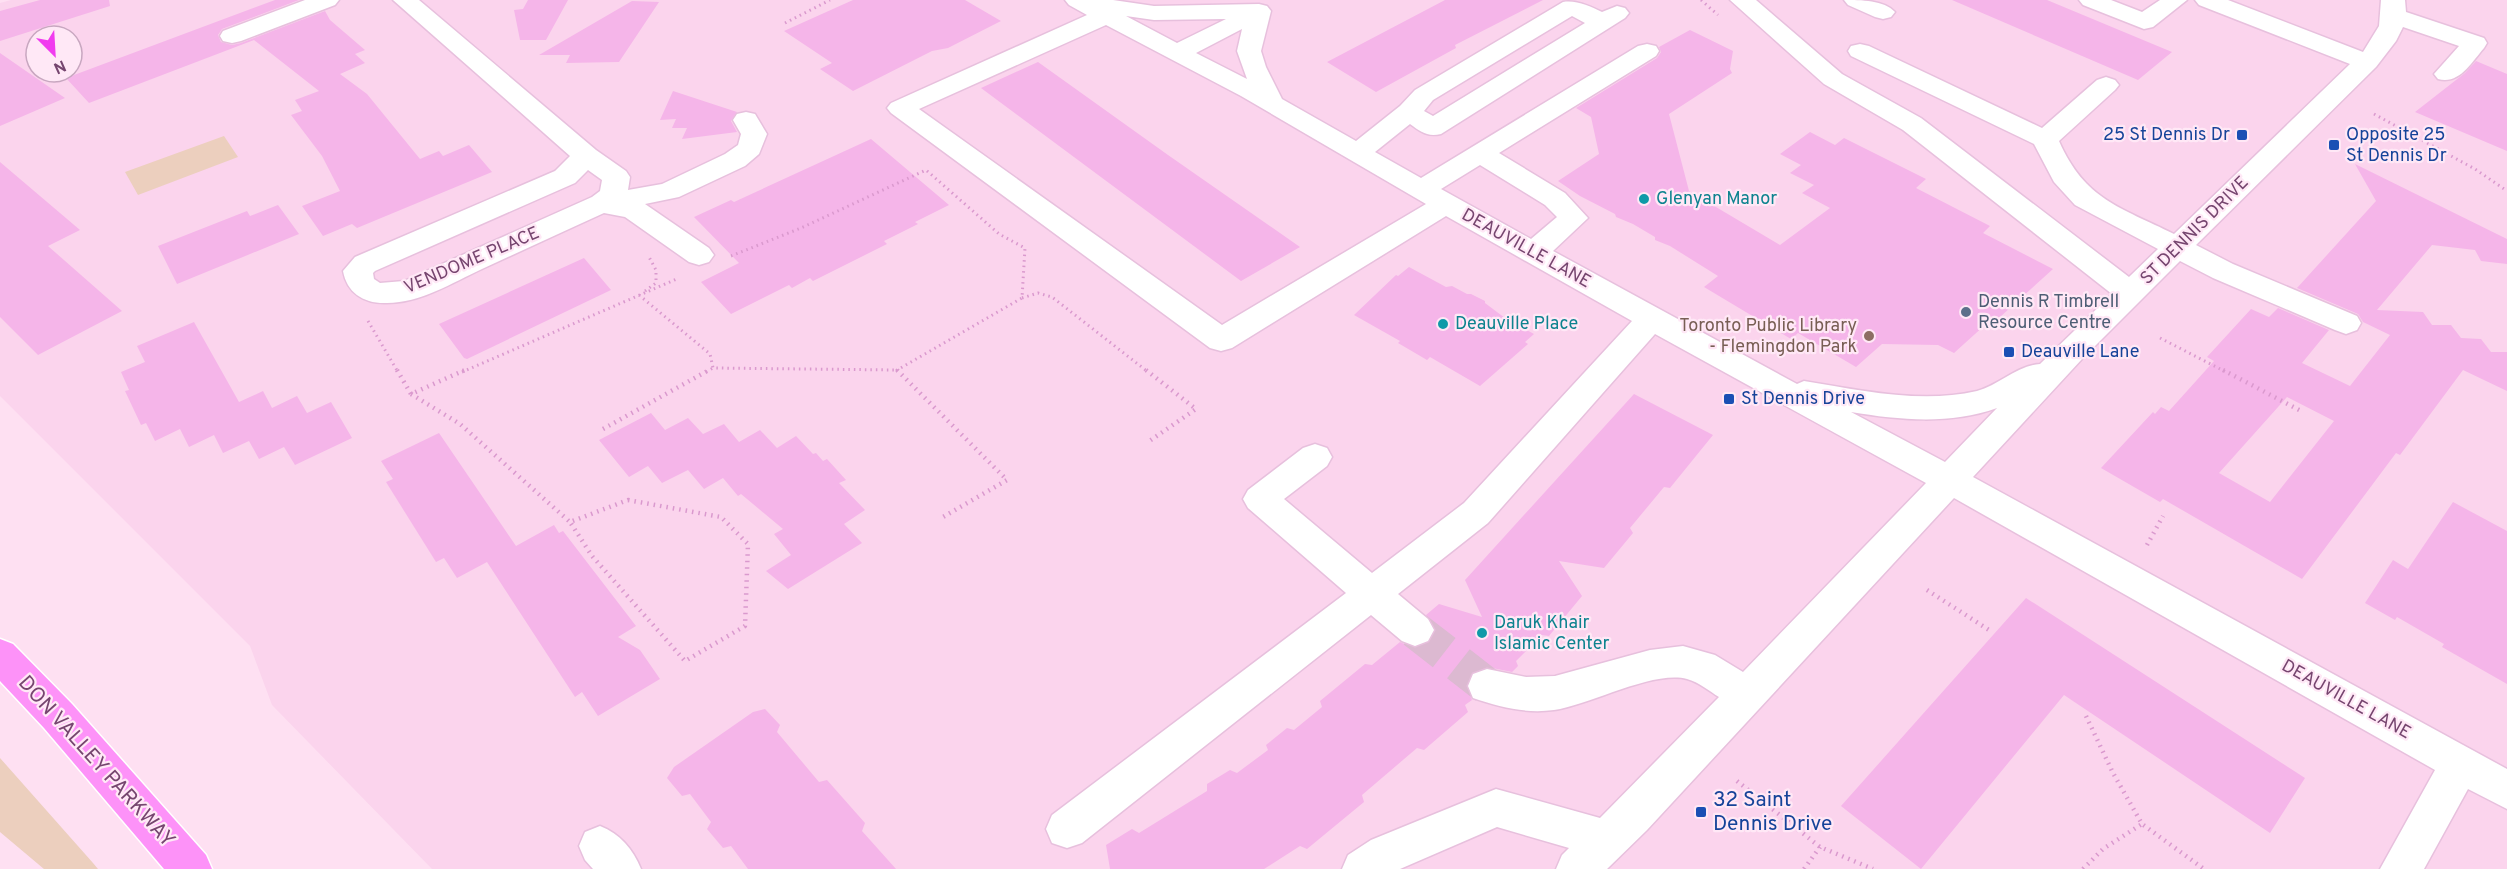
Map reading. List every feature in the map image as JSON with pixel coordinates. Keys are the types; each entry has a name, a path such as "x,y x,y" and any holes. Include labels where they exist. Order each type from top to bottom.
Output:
{"highway":[{"name":"DON VALLEY PARKWAY","path":"0,655 58,716 192,869"}],"street":[{"path":"232,36 327,0"},
{"path":"1742,0 1833,79 1912,124 2132,294"},
{"path":"1856,0 1883,12"},
{"path":"2091,0 2144,22 2175,0"},
{"path":"2207,0 2367,62"},
{"path":"410,1 586,156 616,177 613,194 602,203"},
{"path":"1080,1 1154,13 1269,5"},
{"name":"DEAUVILLE LANE","path":"1080,1 1272,104 1533,253 1951,480 2507,790"},
{"path":"1176,53 1269,5"},
{"path":"1269,5 1249,51 1253,67 1272,104"},
{"path":"2394,8 2475,43 2447,74"},
{"name":"ST DENNIS DRIVE","path":"1577,869 1747,695 2071,351 2132,294 2367,62 2389,34 2394,8"},
{"path":"1107,15 900,108 1221,340 1446,204"},
{"path":"1357,153 1409,112 1432,128 1610,17"},
{"path":"1420,190 1647,51"},
{"path":"1860,51 2045,139 2058,171 2084,199 2223,271 2346,323"},
{"path":"2045,139 2106,85"},
{"path":"602,203 669,191 735,160 750,148 754,134 746,120"},
{"path":"1480,153 1554,199 1574,218 1533,253"},
{"name":"VENDOME PLACE","path":"586,156 565,177 365,264 358,271 358,277 364,287 375,294 391,294 412,289 602,203"},
{"path":"602,203 634,210 693,265"},
{"path":"1066,829 1476,513 1652,318"},
{"path":"1780,389 1907,408 1962,407 1995,398 2024,385 2071,351"},
{"path":"1315,457 1260,499 1415,630"},
{"path":"1487,686 1509,693 1563,692 1668,661 1694,663 1747,695"},
{"path":"2401,869 2460,764"},
{"path":"1363,869 1386,854 1496,808 1607,840"}],"path":[{"path":"785,22 830,0"},
{"path":"2374,114 2475,169 2507,191"},
{"path":"729,257 801,228 926,170 999,234 1025,248 1022,298"},
{"path":"638,296 656,283 656,270 643,250"},
{"path":"411,394 638,296 693,265"},
{"path":"603,429 713,368 897,370 1022,298 1038,294 1052,297 1197,409 1148,442"},
{"path":"638,296 710,354 713,368"},
{"path":"368,321 411,394 460,424 570,522 592,556 685,661 745,626 747,544 721,517 628,500 570,522"},
{"path":"2160,338 2303,412"},
{"path":"897,370 1007,480 943,517"},
{"path":"2147,545 2163,516"},
{"path":"1927,590 1989,630"},
{"path":"2086,716 2113,773 2142,824 2204,869"},
{"path":"1737,781 1820,847 1873,869"},
{"path":"2083,869 2103,849 2142,824"},
{"path":"1804,869 1820,847"}],"shaded area":[{"path":"11,0 2507,0 2507,869 432,869 272,705 250,646 0,396 0,3"},
{"path":"224,136 238,157 138,195 125,172"},
{"path":"0,758 98,869 44,869 0,832"}],"building":[{"path":"40,0 109,0 110,6 53,24 24,24 24,33 0,41 0,11"},
{"path":"275,0 299,0 222,29 218,35 221,42 232,45 241,43 325,11 330,20 365,50 355,54 365,63 340,74 367,94 420,159 439,151 443,156 469,145 492,172 357,228 352,224 323,236 302,206 340,191 322,156 291,115 302,111 295,100 319,91 254,40 89,103 72,84 84,84 84,71"},
{"path":"528,0 568,0 546,40 520,40 514,10 523,9"},
{"path":"853,0 965,0 1001,21 948,48 932,51 853,91 820,69 832,63 784,31"},
{"path":"1445,0 1543,0 1455,45 1456,48 1376,92 1327,62"},
{"path":"1952,0 2047,0 2172,52 2138,80"},
{"path":"632,1 659,2 619,62 566,63 570,55 539,55"},
{"name":"Glenyan Manor","path":"1690,30 1733,51 1730,69 1732,73 1669,114 1689,191 1780,245 1830,208 1802,193 1814,185 1790,173 1801,165 1780,154 1810,132 1835,145 1844,138 1926,179 1916,188 1990,226 1983,233 2053,269 1989,327 1985,325 1954,353 1938,345 1882,344 1856,367 1798,333 1791,339 1704,287 1718,276 1558,181 1599,154 1591,117 1576,108 1657,58 1661,52 1659,47"},
{"path":"0,53 24,70 24,84 45,84 65,98 0,126"},
{"path":"2476,61 2507,74 2507,151 2415,112 2465,73"},
{"path":"1038,62 1300,247 1241,281 981,88"},
{"path":"673,91 737,112 731,121 737,132 682,139 687,128 672,128 676,119 660,120"},
{"path":"871,139 949,205 884,241 887,244 813,281 810,278 792,288 789,285 731,314 701,282 739,263 694,217 731,200 734,202"},
{"path":"0,162 80,230 48,246 122,311 38,355 0,317"},
{"path":"2355,164 2507,239 2507,264 2481,261 2475,250 2432,245 2377,310 2423,312 2432,325 2451,325 2461,338 2481,339 2491,352 2507,352 2507,391 2463,370 2400,455 2396,453 2302,579 2163,499 2160,502 2101,468 2153,412 2155,414 2161,407 2169,411 2214,361 2207,357 2251,309 2269,317 2278,308 2329,330 2302,363 2350,386 2390,335 2363,322 2358,314 2297,288 2376,201","holes":["2287,397 2334,421 2270,502 2219,473"]},
{"path":"278,205 299,234 177,284 158,246 247,211 250,216"},
{"path":"584,258 611,290 467,359 439,324"},
{"name":"Deauville Place","path":"1409,267 1446,287 1452,286 1485,301 1505,318 1534,334 1525,342 1528,344 1480,386 1430,357 1427,360 1398,343 1400,341 1354,315 1396,275 1398,276"},
{"path":"194,322 239,402 263,391 272,408 297,396 307,413 331,402 352,438 295,465 284,447 259,459 249,441 223,453 214,435 189,447 180,429 155,441 146,423 141,425 125,391 129,390 121,372 145,362 137,346"},
{"name":"Daruk Khair Islamic Center","path":"1634,394 1713,435 1670,488 1664,487 1630,528 1633,533 1604,568 1559,561 1582,596 1549,636 1542,635 1516,661 1518,666 1512,672 1487,667 1472,672 1466,685 1472,700 1465,705 1468,712 1424,750 1417,748 1362,795 1364,802 1307,849 1300,846 1264,869 1110,869 1106,845 1132,829 1139,833 1207,791 1207,784 1230,770 1237,773 1268,750 1266,745 1287,728 1294,730 1322,707 1320,701 1365,664 1372,665 1400,642 1414,648 1429,643 1436,629 1426,615 1439,604 1482,617 1465,580"},
{"path":"651,413 665,430 688,418 703,434 724,424 739,442 760,430 777,448 796,436 813,454 816,453 823,461 827,459 846,480 839,483 865,510 844,524 862,543 788,589 766,571 791,555 774,534 783,529 741,494 738,496 723,478 704,489 688,470 662,483 648,466 629,477 599,440"},
{"path":"439,433 516,546 554,525 559,533 563,531 636,626 618,637 640,650 660,679 598,716 582,692 575,697 487,562 457,578 444,558 436,562 386,482 393,479 381,461"},
{"path":"2453,502 2507,531 2507,684 2442,647 2444,644 2397,617 2395,620 2365,603 2393,560 2408,569"},
{"path":"2026,598 2305,778 2270,833 2064,695 1921,869 1841,806"},
{"path":"765,709 780,725 777,732 819,782 827,780 865,823 862,831 896,869 748,869 731,846 723,848 707,829 711,822 690,794 682,796 667,778 674,767 753,712"}],"tunnel":[{"path":"1415,630 1487,686"}],"place":[{"name":"25 St Dennis Dr","path":"2242,135"},
{"name":"Opposite 25 St Dennis Dr","path":"2334,145"},
{"name":"Glenyan Manor","path":"1644,199"},
{"name":"Dennis R Timbrell Resource Centre","path":"1966,312"},
{"name":"Deauville Place","path":"1443,324"},
{"name":"Toronto Public Library - Flemingdon Park","path":"1869,336"},
{"name":"Deauville Lane","path":"2009,352"},
{"name":"St Dennis Drive","path":"1729,399"},
{"name":"Daruk Khair Islamic Center","path":"1482,633"},
{"name":"32 Saint Dennis Drive","path":"1701,812"}]}
